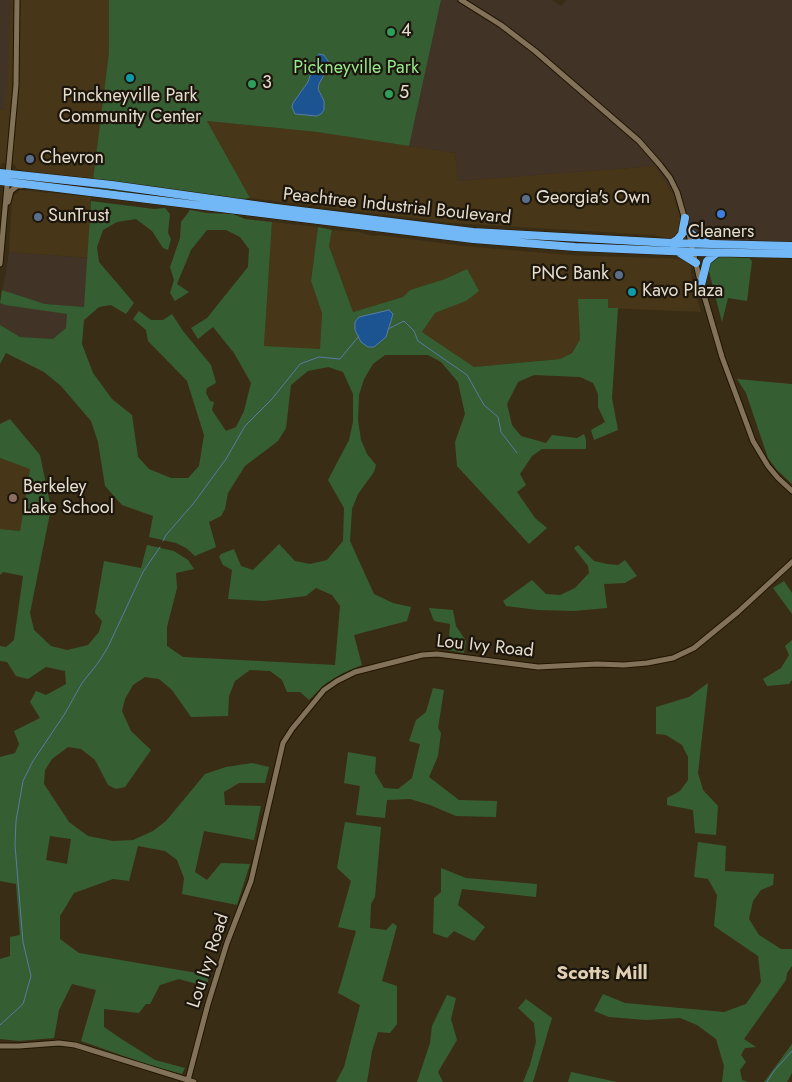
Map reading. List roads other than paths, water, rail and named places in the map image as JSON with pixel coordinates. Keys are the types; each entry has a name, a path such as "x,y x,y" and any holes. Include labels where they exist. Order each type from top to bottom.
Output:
{"highway":[{"name":"Peachtree Industrial Boulevard","path":"3,177 32,185 473,239 575,247 673,247"},
{"name":"Peachtree Industrial Boulevard","path":"3,177 112,185 206,199 473,232 692,248 792,246"},
{"path":"685,218 682,234 673,247 696,263"},
{"path":"688,231 698,239 717,248 707,261 701,285"},
{"name":"Peachtree Industrial Boulevard","path":"717,248 792,254"}],"street":[{"path":"0,264 4,222 3,177 16,85 17,0"},
{"path":"461,0 508,30 590,97 639,141 670,178 677,192 685,218 701,285 731,384 753,441 768,466 792,491"},
{"path":"4,222 11,191 17,186 32,185"},
{"name":"Lou Ivy Road","path":"191,1081 216,978 250,880 284,743 297,722 324,690 361,670 422,655 437,654 538,667 597,664 624,665 673,658 694,648 738,612 792,562"},
{"path":"0,1046 59,1043 75,1045 191,1081"}],"water":[{"path":"319,54 324,55 330,64 318,89 324,101 324,110 317,116 295,114 292,107 293,103 308,82"},
{"path":"389,310 393,314 386,337 374,347 368,347 361,342 355,330 355,322 359,317"}],"waterway":[{"path":"388,329 404,321 414,331 418,341 467,375 484,405 498,417 501,432 517,453"},
{"path":"163,541 226,459 245,426 272,399 300,364 319,357 340,359 359,336"},
{"path":"0,1025 23,1004 31,976 23,942 15,845 16,821 23,781 33,761 64,715 82,683 108,647 143,572 160,547"},
{"path":"767,1082 792,1051"}],"place":[{"name":"4","path":"391,32"},
{"name":"Pinckneyville Park Community Center","path":"130,78"},
{"name":"3","path":"252,84"},
{"name":"5","path":"389,94"},
{"name":"Chevron","path":"30,159"},
{"name":"Georgia's Own","path":"526,199"},
{"name":"Cleaners","path":"721,214"},
{"name":"SunTrust","path":"38,217"},
{"name":"PNC Bank","path":"619,275"},
{"name":"Kavo Plaza","path":"632,292"},
{"name":"Berkeley Lake School","path":"13,498"}],"district":[{"name":"Scotts Mill","path":"602,974"}],"park label":[{"name":"Pickneyville Park","path":"356,69"}]}
